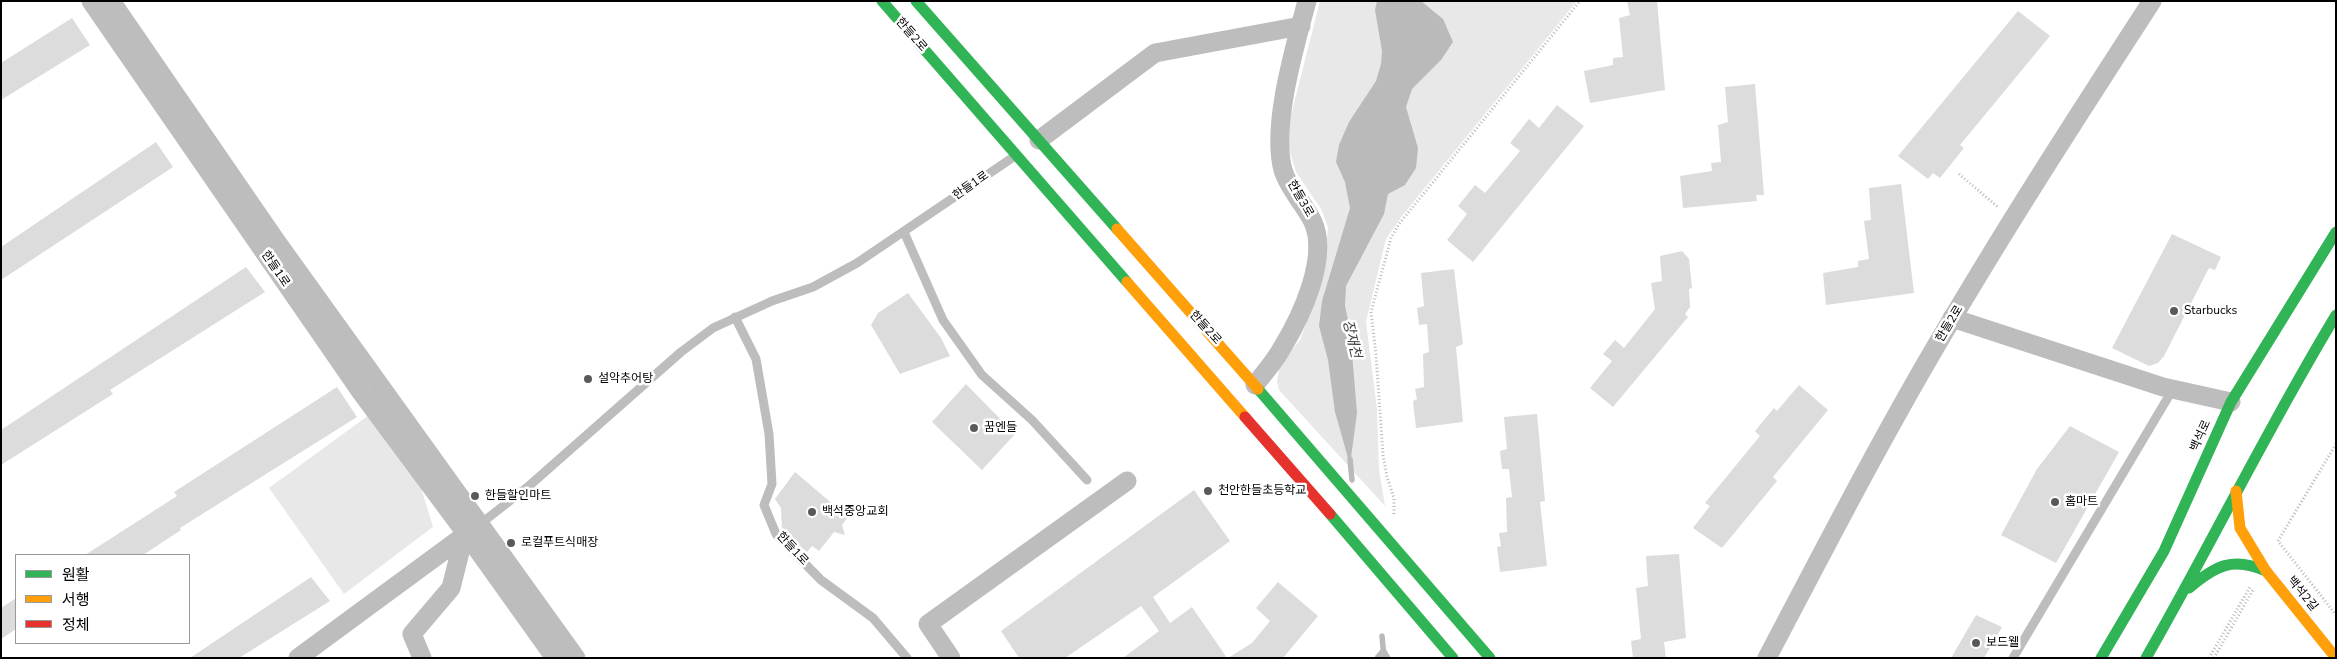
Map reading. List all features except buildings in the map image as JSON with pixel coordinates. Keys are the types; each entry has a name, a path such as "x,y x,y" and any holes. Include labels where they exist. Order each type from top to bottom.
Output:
{"street":[{"name":"한들1로","path":"92,1 361,392 576,658"},
{"name":"한들1로","path":"111,1 472,528 554,658"},
{"name":"한들2로","path":"882,1 1028,148 1255,385 1490,658"},
{"name":"한들2로","path":"916,1 1028,148 1453,658"},
{"name":"한들3로","path":"1255,385 1282,349 1300,315 1318,260 1318,240 1313,223 1283,171 1279,136 1288,83 1307,1"},
{"name":"한들2로","path":"1767,658 1896,416 1952,318 2152,1"},
{"path":"1028,148 1154,53 1301,26"},
{"name":"백석로","path":"2101,658 2164,550 2231,402 2336,232"},
{"path":"2146,658 2291,389 2336,316"},
{"path":"1952,318 2068,358 2173,389 2231,402"},
{"path":"951,658 928,624 1127,481"},
{"name":"백석2길","path":"2236,491 2240,528 2266,571 2336,658"},
{"path":"298,658 472,528"},
{"path":"422,658 412,634 451,588 472,528"},
{"path":"2181,596 2206,573 2226,564 2253,564 2266,571"}],"lane":[{"name":"한들1로","path":"472,528 530,485 681,352 713,328 772,300 813,286 857,263 1028,148"},
{"path":"904,232 943,320 982,375 1032,420 1087,480"},
{"name":"한들1로","path":"735,317 756,359 769,434 772,484 764,505 776,534 822,580 873,618 907,658"},
{"path":"2013,658 2173,389"}],"path":[{"path":"1386,537 1395,511 1395,504 1383,455 1371,312 1392,238 1399,224 1580,1"},
{"path":"1959,174 2013,220"},
{"path":"2336,444 2278,541 2336,615"},
{"path":"2209,658 2250,587 2259,598"},
{"path":"2214,658 2253,590"}],"shaded area":[{"path":"1320,1 1577,1 1402,216 1386,239 1366,322 1377,409 1379,470 1385,506 1279,390 1277,381 1280,365 1300,340 1325,262 1328,227 1321,209 1296,172 1289,149 1289,123"},
{"path":"1377,1 1421,1 1443,19 1453,42 1441,60 1412,89 1406,107 1418,148 1416,168 1405,185 1388,194 1384,214 1346,286 1345,306 1350,329 1357,413 1350,465 1335,412 1328,360 1319,326 1322,301 1350,208 1345,182 1336,162 1339,145 1349,122 1376,81 1381,64 1382,51 1375,10"},
{"path":"369,415 419,481 433,527 344,594 269,488"},
{"path":"1384,646 1391,658 1375,658 1375,656"}],"waterway":[{"name":"장재천","path":"1350,459 1352,480"},
{"name":"장재천","path":"1382,636 1384,658"}],"traffic: fast":[{"path":"882,1 1127,282"},
{"path":"916,1 1117,229"},
{"path":"2101,658 2164,551 2231,402 2336,232"},
{"path":"2146,658 2287,400 2336,315"},
{"path":"1258,389 1490,658"},
{"path":"1330,514 1453,658"},
{"path":"2189,588 2216,569 2234,564 2244,564 2266,571"}],"traffic: slow":[{"path":"1117,229 1258,389"},
{"path":"1127,282 1245,417"},
{"path":"2236,491 2240,528 2266,571 2336,658"}],"traffic: jam":[{"path":"1245,417 1330,514"}],"place":[{"name":"Starbucks","path":"2174,311"},
{"name":"설악추어탕","path":"588,379"},
{"name":"꿈엔들","path":"974,428"},
{"name":"천안한들초등학교","path":"1208,491"},
{"name":"한들할인마트","path":"475,496"},
{"name":"홈마트","path":"2055,502"},
{"name":"백석중앙교회","path":"812,512"},
{"name":"로컬푸트식매장","path":"511,543"},
{"name":"보드웰","path":"1976,643"}]}
